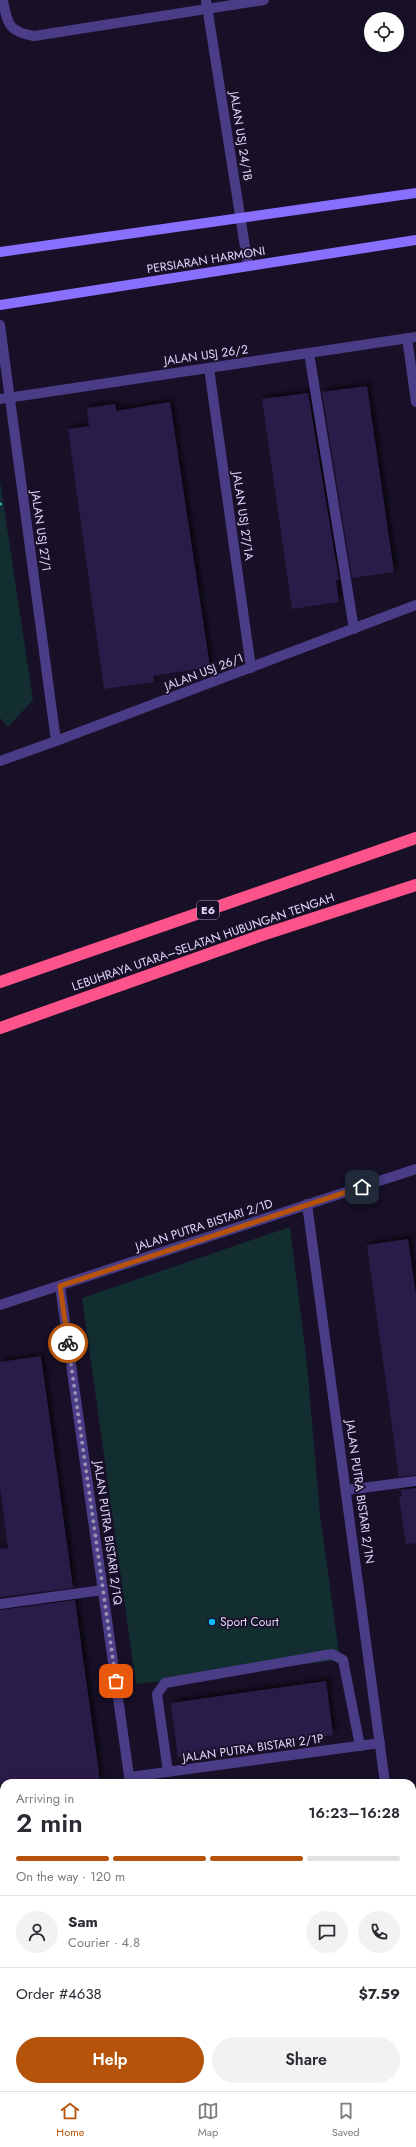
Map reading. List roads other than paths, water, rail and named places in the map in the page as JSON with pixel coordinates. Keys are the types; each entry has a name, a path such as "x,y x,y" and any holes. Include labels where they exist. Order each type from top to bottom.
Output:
{"highway":[{"name":"E6","path":"0,982 416,838"},
{"name":"LEBUHRAYA UTARA–SELATAN HUBUNGAN TENGAH","path":"0,1028 259,936 416,885"}],"main road":[{"path":"0,252 416,193"},
{"name":"PERSIARAN HARMONI","path":"0,305 416,240"}],"street":[{"path":"3,0 6,18 10,27 21,34 34,36 207,5 264,0"},
{"name":"JALAN USJ 24/1B","path":"207,5 248,266"},
{"name":"JALAN USJ 27/1","path":"0,325 5,398 56,741"},
{"path":"412,338 416,402"},
{"name":"JALAN USJ 26/2","path":"5,398 412,338"},
{"path":"309,353 354,629"},
{"name":"JALAN USJ 27/1A","path":"209,368 251,668"},
{"name":"JALAN USJ 26/1","path":"0,761 416,605"},
{"name":"JALAN PUTRA BISTARI 2/1D","path":"0,1305 416,1169"},
{"name":"JALAN PUTRA BISTARI 2/1N","path":"307,1204 347,1490 384,1779"},
{"name":"JALAN PUTRA BISTARI 2/1Q","path":"60,1286 130,1779"},
{"path":"347,1490 416,1481"},
{"path":"0,1604 103,1590"},
{"path":"168,1772 157,1694 165,1683 332,1654 343,1660 360,1746"},
{"name":"JALAN PUTRA BISTARI 2/1P","path":"135,1779 168,1772 380,1743"}],"place":[{"name":"Sport Court","path":"212,1622"}]}
